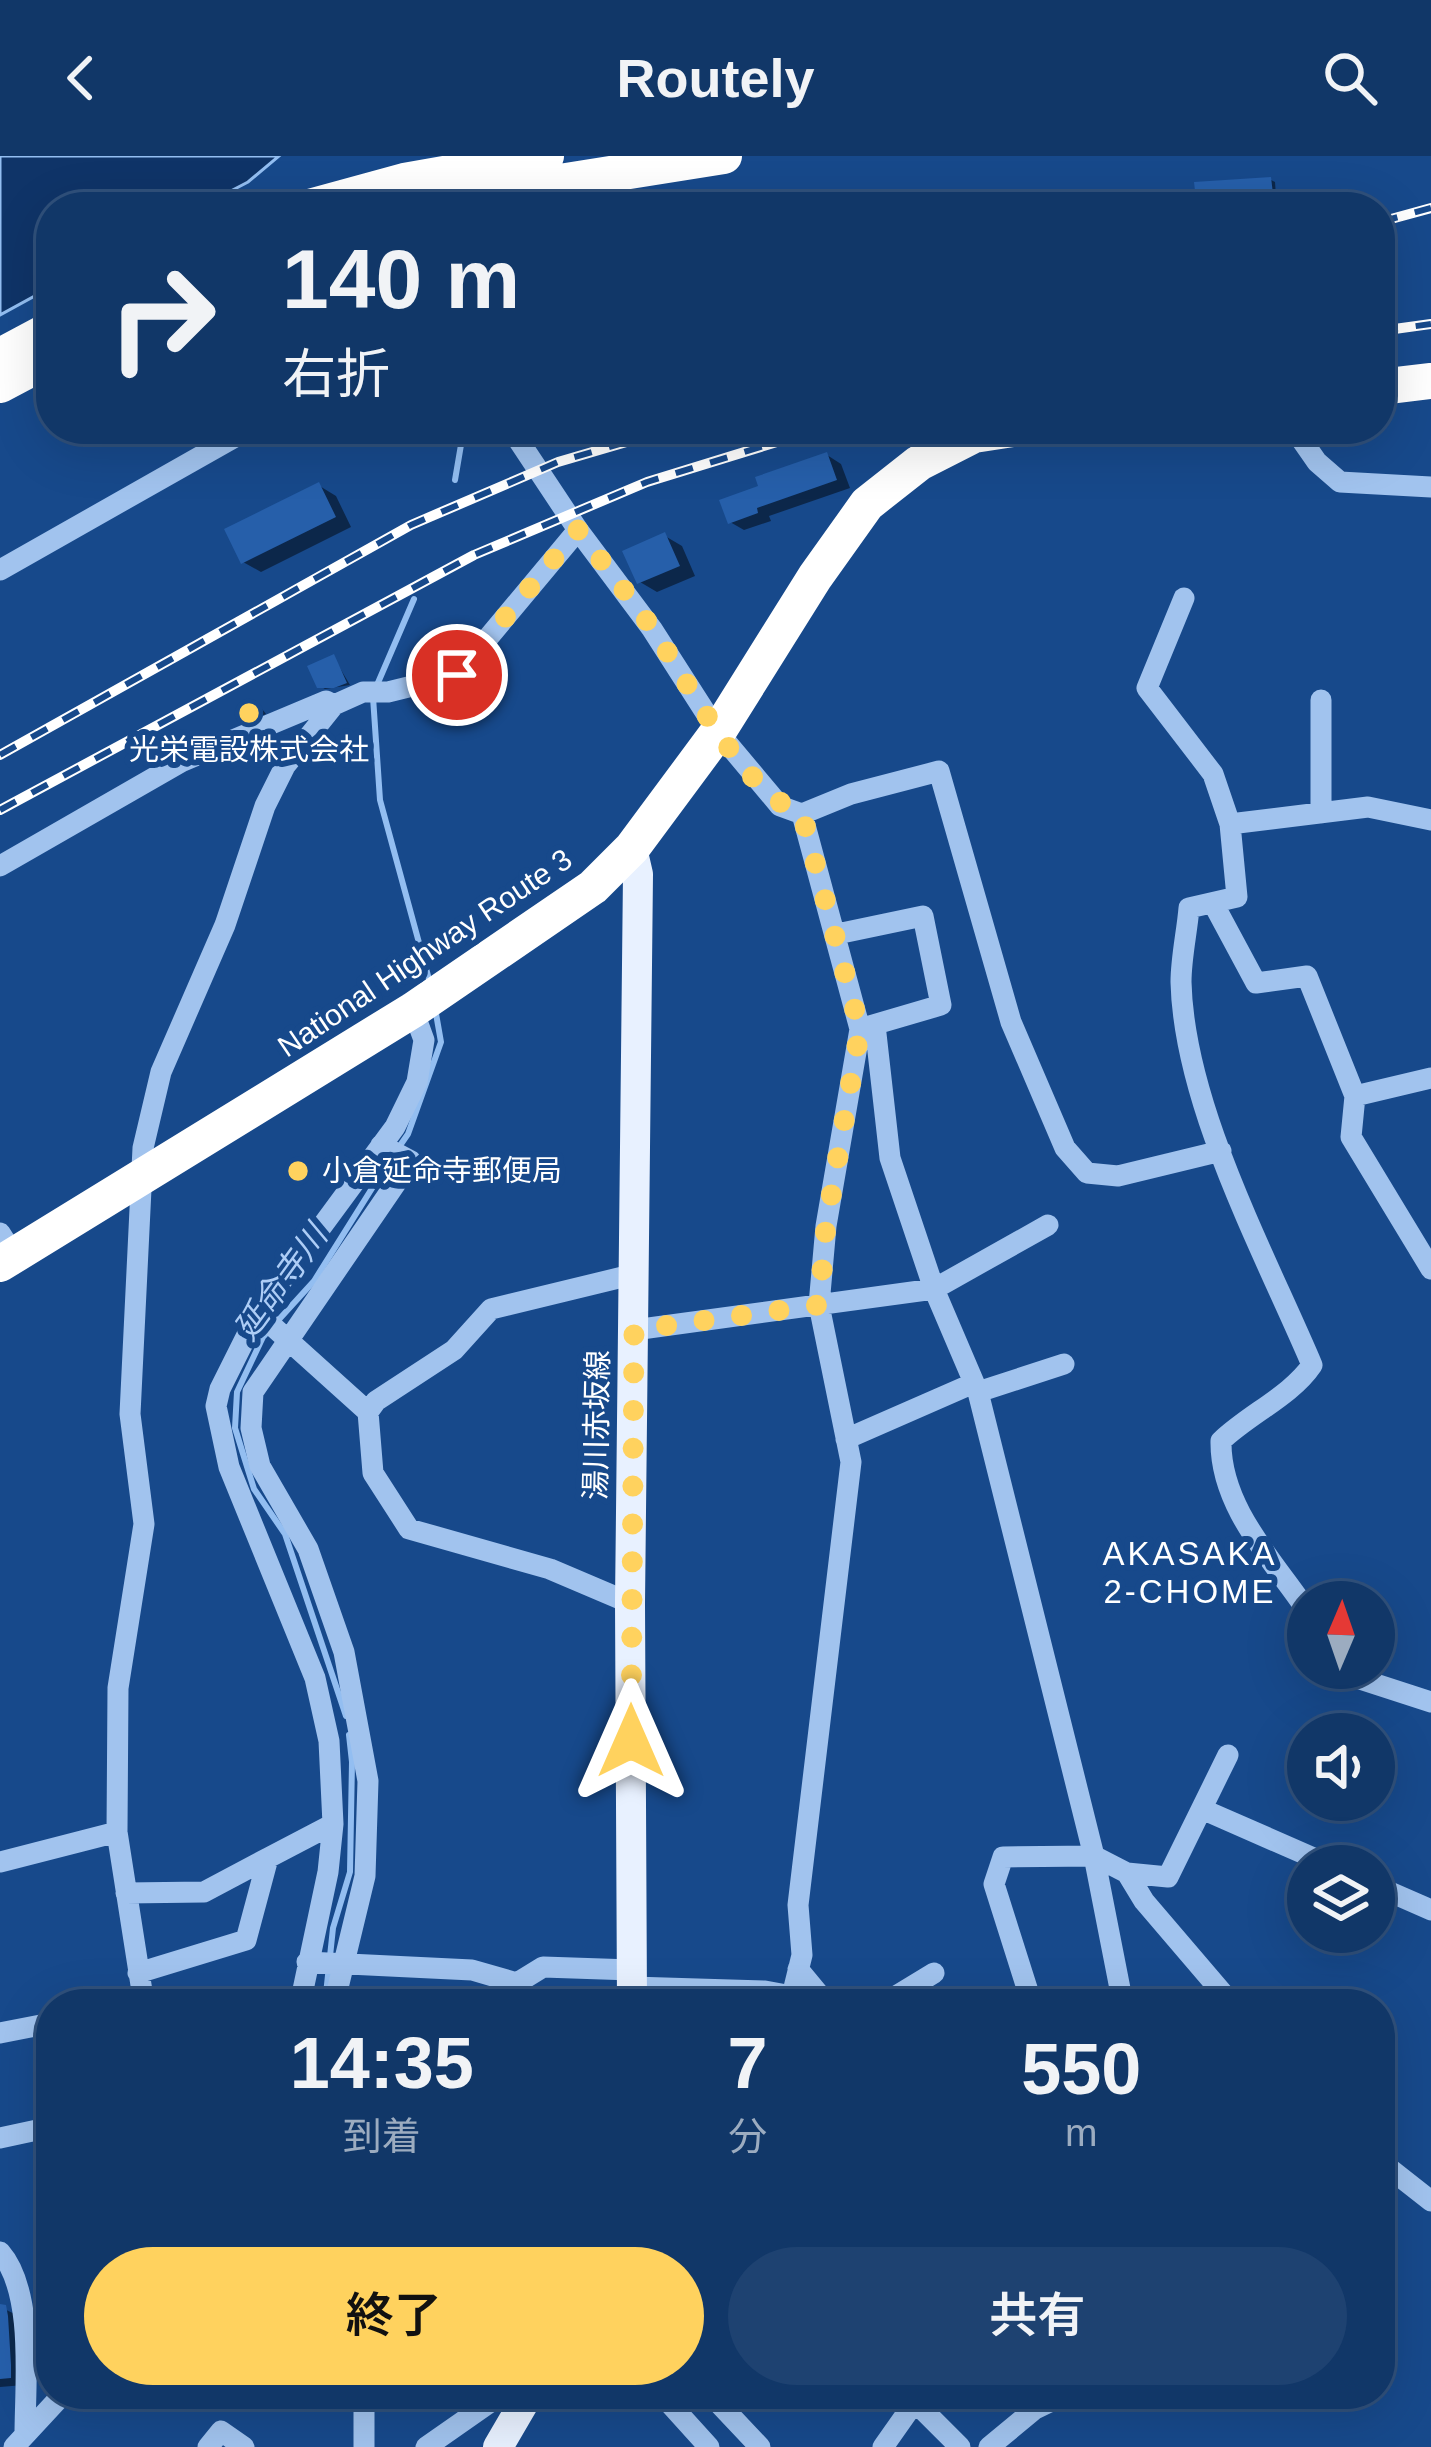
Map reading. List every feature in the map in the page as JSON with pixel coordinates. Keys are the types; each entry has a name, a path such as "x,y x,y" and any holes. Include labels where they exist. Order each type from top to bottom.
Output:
{"highway":[{"path":"425,192 546,156"},
{"path":"451,192 724,156"},
{"path":"0,356 36,337"},
{"path":"0,386 36,366"},
{"path":"1395,385 1431,381"},
{"name":"National Highway Route 3","path":"5,1251 143,1174 429,1000 593,887 632,848 718,732 815,577 868,504 919,463 956,444"}],"main road":[{"name":"湯川赤坂線","path":"632,848 638,874 630,1603 632,1987"},
{"path":"498,2447 520,2409"}],"street":[{"path":"0,570 223,444"},
{"path":"521,444 652,629 718,732 780,806 802,814 851,794 939,771 1011,1022 1065,1148 1087,1173 1118,1176 1221,1151"},
{"path":"1305,444 1340,482 1431,487"},
{"path":"141,1989 117,1832 118,1688 144,1524 130,1414 142,1148 161,1072 225,925 265,806 285,766 334,705 363,692 388,692 457,675 578,530"},
{"path":"1184,598 1148,688 1213,775 1230,824 1237,897 1189,908 1181,982 1196,1077 1221,1151 1312,1365 1304,1377 1241,1421 1221,1441 1220,1460 1227,1493 1287,1581"},
{"path":"1321,813 1322,700"},
{"path":"0,866 183,761 326,701 334,705"},
{"path":"1230,824 1368,808 1431,820"},
{"path":"802,814 868,1027 890,1159 934,1289 976,1387 1094,1856 1121,1989"},
{"path":"1213,903 1256,983 1307,976 1355,1096 1351,1137 1428,1255"},
{"path":"837,934 923,916 941,1005 868,1027"},
{"path":"302,1989 321,1919 334,1824 329,1741 315,1678 229,1467 216,1406 258,1313 382,1145 418,1082 429,1000"},
{"path":"793,1989 802,1955 798,1905 850,1462 819,1305 826,1226 868,1027"},
{"path":"1355,1096 1431,1078"},
{"path":"337,1989 364,1876 368,1781 354,1696 334,1623 308,1549 260,1466 251,1428 253,1392 411,1161 382,1145"},
{"path":"634,1330 934,1289 1048,1226"},
{"path":"312,1237 340,1262"},
{"path":"630,1603 550,1569 409,1528 373,1473 368,1412 376,1401 454,1350 491,1309 635,1274"},
{"path":"258,1313 368,1412"},
{"path":"847,1439 976,1387 1064,1364"},
{"path":"296,1631 334,1623"},
{"path":"1391,1689 1431,1702"},
{"path":"1027,1989 994,1884 1003,1857 1094,1856 1127,1873 1168,1877 1228,1755"},
{"path":"1204,1810 1287,1846"},
{"path":"126,1893 204,1892 334,1824"},
{"path":"0,1862 117,1832"},
{"path":"138,1973 246,1940 268,1858"},
{"path":"1127,1873 1144,1901 1219,1989"},
{"path":"1395,1894 1431,1910"},
{"path":"307,1962 472,1970 517,1983 543,1967 632,1987 698,1989"},
{"path":"798,1969 815,1989"},
{"path":"908,1989 934,1973"},
{"path":"0,2033 36,2026"},
{"path":"0,2138 36,2130"},
{"path":"1395,2172 1431,2200"},
{"path":"3,2261 24,2320 20,2440"},
{"path":"20,2440 49,2409"},
{"path":"364,2409 364,2447"},
{"path":"426,2447 480,2409"},
{"path":"675,2409 709,2447"},
{"path":"724,2409 760,2447"},
{"path":"883,2447 909,2409"},
{"path":"927,2409 960,2447"},
{"path":"989,2447 1034,2409"},
{"path":"208,2447 221,2431 244,2447"}],"water":[{"path":"0,156 279,156 229,192 36,192 36,295 0,315"}],"building":[{"path":"1271,177 1273,192 1195,192 1194,182"},
{"path":"827,452 837,480 757,508 758,513 728,524 719,500 758,486 755,477"},
{"path":"319,482 336,517 241,564 224,529"},
{"path":"665,532 680,566 637,584 622,551"},
{"path":"334,654 347,683 317,688 307,666"},
{"path":"0,2304 6,2305 8,2316 11,2378 0,2379"}],"waterway":[{"name":"延命寺川","path":"455,480 461,444"},
{"name":"延命寺川","path":"377,685 414,599"},
{"name":"延命寺川","path":"373,697 380,800 430,983"},
{"name":"延命寺川","path":"399,1147 441,1042 435,1008"},
{"name":"延命寺川","path":"346,1716 285,1534 254,1489 235,1428 237,1392 263,1337 314,1281 391,1158"},
{"name":"延命寺川","path":"327,1989 333,1928 350,1872 349,1735"}],"railway":[{"path":"1395,218 1431,208"},
{"path":"1395,329 1431,324"},
{"path":"0,755 411,525 558,462 620,444"},
{"path":"0,810 474,555 647,482 770,444"}],"place":[{"name":"光栄電設株式会社","path":"249,713"},
{"name":"小倉延命寺郵便局","path":"298,1171"}],"district":[{"name":"AKASAKA 2-CHOME","path":"1190,1572"}],"route":[{"path":"457,675 578,530 652,629 718,732 780,806 802,814 860,1029 826,1226 819,1305 634,1330 631,1741"}]}
